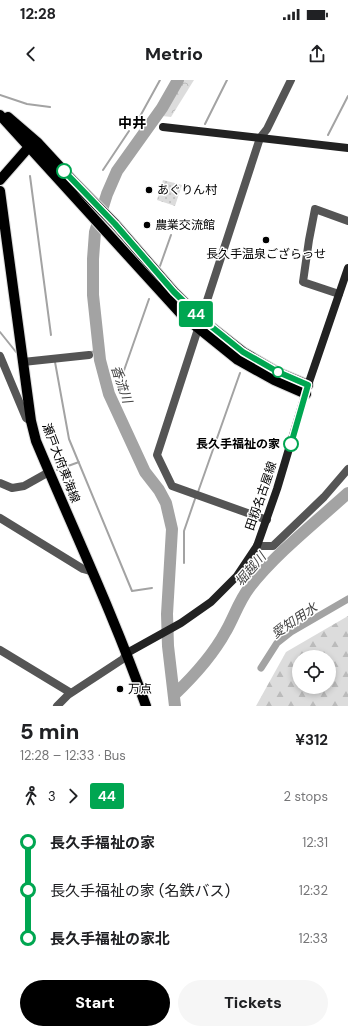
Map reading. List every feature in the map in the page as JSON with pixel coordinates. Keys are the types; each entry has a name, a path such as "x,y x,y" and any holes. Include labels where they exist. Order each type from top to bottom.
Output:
{"main road":[{"path":"0,110 37,142 108,216 174,292 202,319 243,352 307,389"},
{"path":"0,115 28,148 106,230 181,314 238,360 274,380 307,389"},
{"path":"163,127 348,148"},
{"path":"0,180 28,148"},
{"name":"瀬戸大府東海線","path":"0,191 31,421 36,441 90,570 127,653 146,706"},
{"name":"田籾名古屋線","path":"127,653 181,623 211,602 224,590 246,563 257,546 267,520 307,389 348,268"}],"street":[{"path":"202,319 260,138 267,129 292,80"},
{"path":"340,294 304,282 309,240 315,209 348,221"},
{"path":"198,329 157,455 172,486 267,520"},
{"path":"23,362 89,355"},
{"path":"0,356 26,418 31,421"},
{"path":"257,546 273,546 324,497 348,469"},
{"path":"0,483 12,488 24,486 49,472"},
{"path":"0,518 83,570 90,570"},
{"path":"0,650 71,693"},
{"path":"57,706 71,693 123,659 127,653"}],"green space":[{"path":"184,80 194,80 171,117 162,116"},
{"path":"163,180 182,185 175,206 157,200"},
{"path":"348,616 348,706 256,706 286,652"}],"waterway":[{"path":"138,120 160,80"},
{"name":"香流川","path":"175,706 168,646 167,614 172,529 166,503 159,490 145,472 109,394 100,360 93,295 93,259 95,232 107,194 117,171 162,108 178,80"},
{"path":"205,124 227,80"},
{"path":"0,95 27,104 50,107"},
{"path":"328,135 348,96"},
{"path":"103,170 129,131"},
{"path":"30,176 51,335"},
{"path":"160,266 171,235"},
{"path":"121,379 149,299"},
{"path":"0,332 16,352"},
{"path":"90,352 99,351"},
{"path":"55,362 69,439 132,591 152,588"},
{"path":"198,492 240,373"},
{"path":"57,470 79,462"},
{"name":"堀越川","path":"174,695 196,673 209,657 226,631 242,598 259,576 296,539 348,493"},
{"path":"184,563 184,531 196,496"},
{"name":"愛知用水","path":"261,668 277,643 291,632 348,599"}],"bus line":[{"name":"44","path":"64,171 115,224 174,292 202,319 243,352 278,372 308,385 291,444"}],"place":[{"name":"あぐりん村","path":"149,190"},
{"name":"農業交流館","path":"147,225"},
{"name":"長久手温泉ござらっせ","path":"266,240"},
{"name":"長久手福祉の家","path":"291,444"},
{"name":"万点","path":"120,689"}],"district":[{"name":"中井","path":"132,123"}]}
